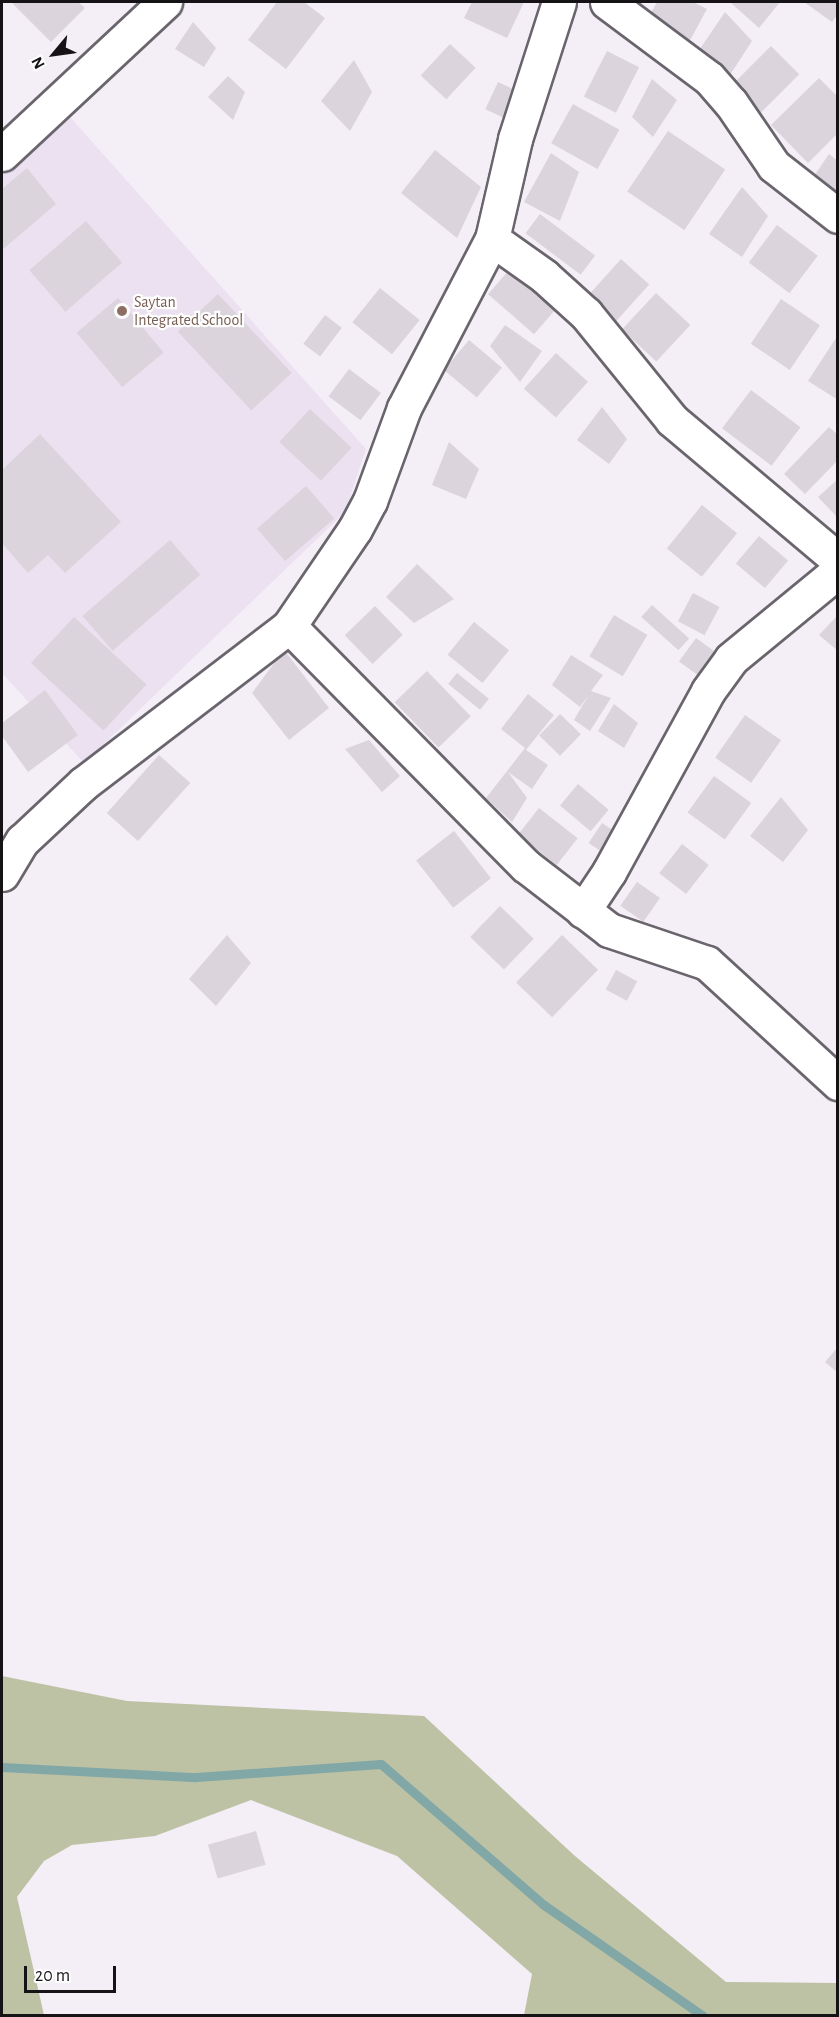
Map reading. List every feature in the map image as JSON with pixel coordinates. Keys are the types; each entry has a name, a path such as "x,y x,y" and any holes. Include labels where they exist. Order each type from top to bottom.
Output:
{"street":[{"path":"2,154 165,2"},
{"path":"2,874 22,841 84,783 289,626 370,501 404,408 492,239 515,139 559,2"},
{"path":"607,2 709,78 731,103 774,166 837,216"},
{"path":"492,239 544,276 586,314 672,420 837,560"},
{"path":"583,911 609,872 708,691 731,659 837,572"},
{"path":"289,626 526,866 583,911 630,939 691,955 706,963 837,1083"}],"shaded area":[{"name":"Saytan Integrated School","path":"70,117 366,449 345,512 84,763 2,673 2,173"}],"green space":[{"path":"2,1676 127,1701 424,1716 575,1856 726,1982 837,1983 837,2015 524,2015 532,1974 397,1856 251,1800 155,1836 72,1845 44,1861 17,1897 44,2015 2,2015"}],"building":[{"path":"11,2 78,2 85,8 51,42"},
{"path":"277,2 304,2 325,18 286,69 248,40"},
{"path":"472,2 524,2 507,38 464,18"},
{"path":"657,2 693,2 707,9 687,46 645,24"},
{"path":"730,2 780,2 759,28"},
{"path":"804,2 838,2 838,14 832,22"},
{"path":"725,12 752,41 724,84 691,62"},
{"path":"193,22 216,48 204,67 175,49"},
{"path":"450,44 476,68 446,99 421,75"},
{"path":"771,46 799,74 758,115 730,87"},
{"path":"607,51 639,67 616,113 584,96"},
{"path":"354,60 372,92 350,131 321,101"},
{"path":"228,76 245,92 233,120 208,97"},
{"path":"819,78 838,97 838,133 808,163 771,125"},
{"path":"652,79 677,100 653,137 632,117"},
{"path":"498,82 517,91 504,118 485,109"},
{"path":"573,104 619,130 598,169 551,143"},
{"path":"668,131 725,170 684,230 627,192"},
{"path":"435,150 481,187 457,238 401,193"},
{"path":"551,153 579,172 560,221 524,202"},
{"path":"829,154 838,161 838,210 804,191"},
{"path":"27,168 56,204 2,250 2,189"},
{"path":"742,187 768,216 742,257 709,234"},
{"path":"540,214 595,256 581,275 526,233"},
{"path":"86,221 122,263 65,312 29,270"},
{"path":"777,225 818,256 789,293 749,263"},
{"path":"621,259 649,284 615,322 587,297"},
{"path":"509,270 555,310 534,334 488,294"},
{"path":"380,288 420,320 392,354 352,322"},
{"path":"656,293 690,325 656,362 622,330"},
{"path":"218,294 292,373 251,410 178,332"},
{"path":"118,298 164,352 122,387 77,333"},
{"path":"781,299 820,325 790,370 751,344"},
{"path":"325,315 342,328 320,356 303,344"},
{"path":"505,325 542,351 520,382 490,346"},
{"path":"836,338 838,339 838,400 808,381"},
{"path":"469,340 502,368 477,398 444,370"},
{"path":"556,353 588,382 556,417 524,389"},
{"path":"349,369 381,393 360,420 329,396"},
{"path":"751,390 801,427 772,466 722,428"},
{"path":"602,407 627,439 609,464 577,440"},
{"path":"310,409 352,448 321,481 279,442"},
{"path":"829,427 838,435 838,460 805,494 784,474"},
{"path":"40,434 121,522 65,573 48,555 28,573 2,543 2,470"},
{"path":"449,442 479,469 466,499 432,485"},
{"path":"838,479 838,518 818,497"},
{"path":"306,486 334,518 285,561 257,529"},
{"path":"702,505 737,533 702,577 667,549"},
{"path":"759,536 788,560 765,588 736,564"},
{"path":"170,540 200,575 113,651 82,616"},
{"path":"417,564 454,599 414,623 386,597"},
{"path":"693,593 719,607 704,635 678,621"},
{"path":"652,605 689,638 678,650 641,617"},
{"path":"375,606 403,635 373,664 345,635"},
{"path":"614,615 647,635 623,676 589,656"},
{"path":"838,615 838,651 819,635"},
{"path":"74,617 146,685 103,731 31,663"},
{"path":"474,622 509,650 483,683 448,655"},
{"path":"696,638 718,654 701,677 679,661"},
{"path":"284,650 329,708 289,740 252,693"},
{"path":"571,655 603,675 591,691 611,698 590,731 574,720 588,696 580,707 552,685"},
{"path":"427,671 471,716 438,748 395,702"},
{"path":"457,673 489,699 480,710 448,684"},
{"path":"45,690 78,735 28,772 2,736 2,723"},
{"path":"528,694 554,715 526,750 548,765 532,789 508,772 527,798 512,822 486,798 525,748 501,729"},
{"path":"614,704 638,723 624,748 598,731"},
{"path":"560,714 581,734 560,756 539,736"},
{"path":"745,715 781,740 751,783 715,758"},
{"path":"369,740 400,776 382,792 345,749"},
{"path":"159,755 190,783 138,841 107,813"},
{"path":"714,776 751,803 725,839 688,812"},
{"path":"578,784 609,810 591,831 560,805"},
{"path":"781,797 808,830 783,862 750,836"},
{"path":"539,808 578,838 557,865 518,835"},
{"path":"602,823 624,838 611,858 589,843"},
{"path":"454,831 491,878 453,908 416,861"},
{"path":"682,844 709,865 686,894 659,873"},
{"path":"637,882 660,898 643,922 620,906"},
{"path":"500,906 534,939 504,970 470,937"},
{"path":"227,935 251,963 216,1006 189,979"},
{"path":"562,935 598,970 552,1017 516,982"},
{"path":"616,970 637,981 627,1001 606,989"},
{"path":"838,1347 838,1373 825,1362"},
{"path":"256,1831 266,1865 218,1878 208,1845"}],"waterway":[{"path":"2,1767 196,1777 381,1764 544,1905 703,2016"}],"place":[{"name":"Saytan Integrated School","path":"122,311"}]}
